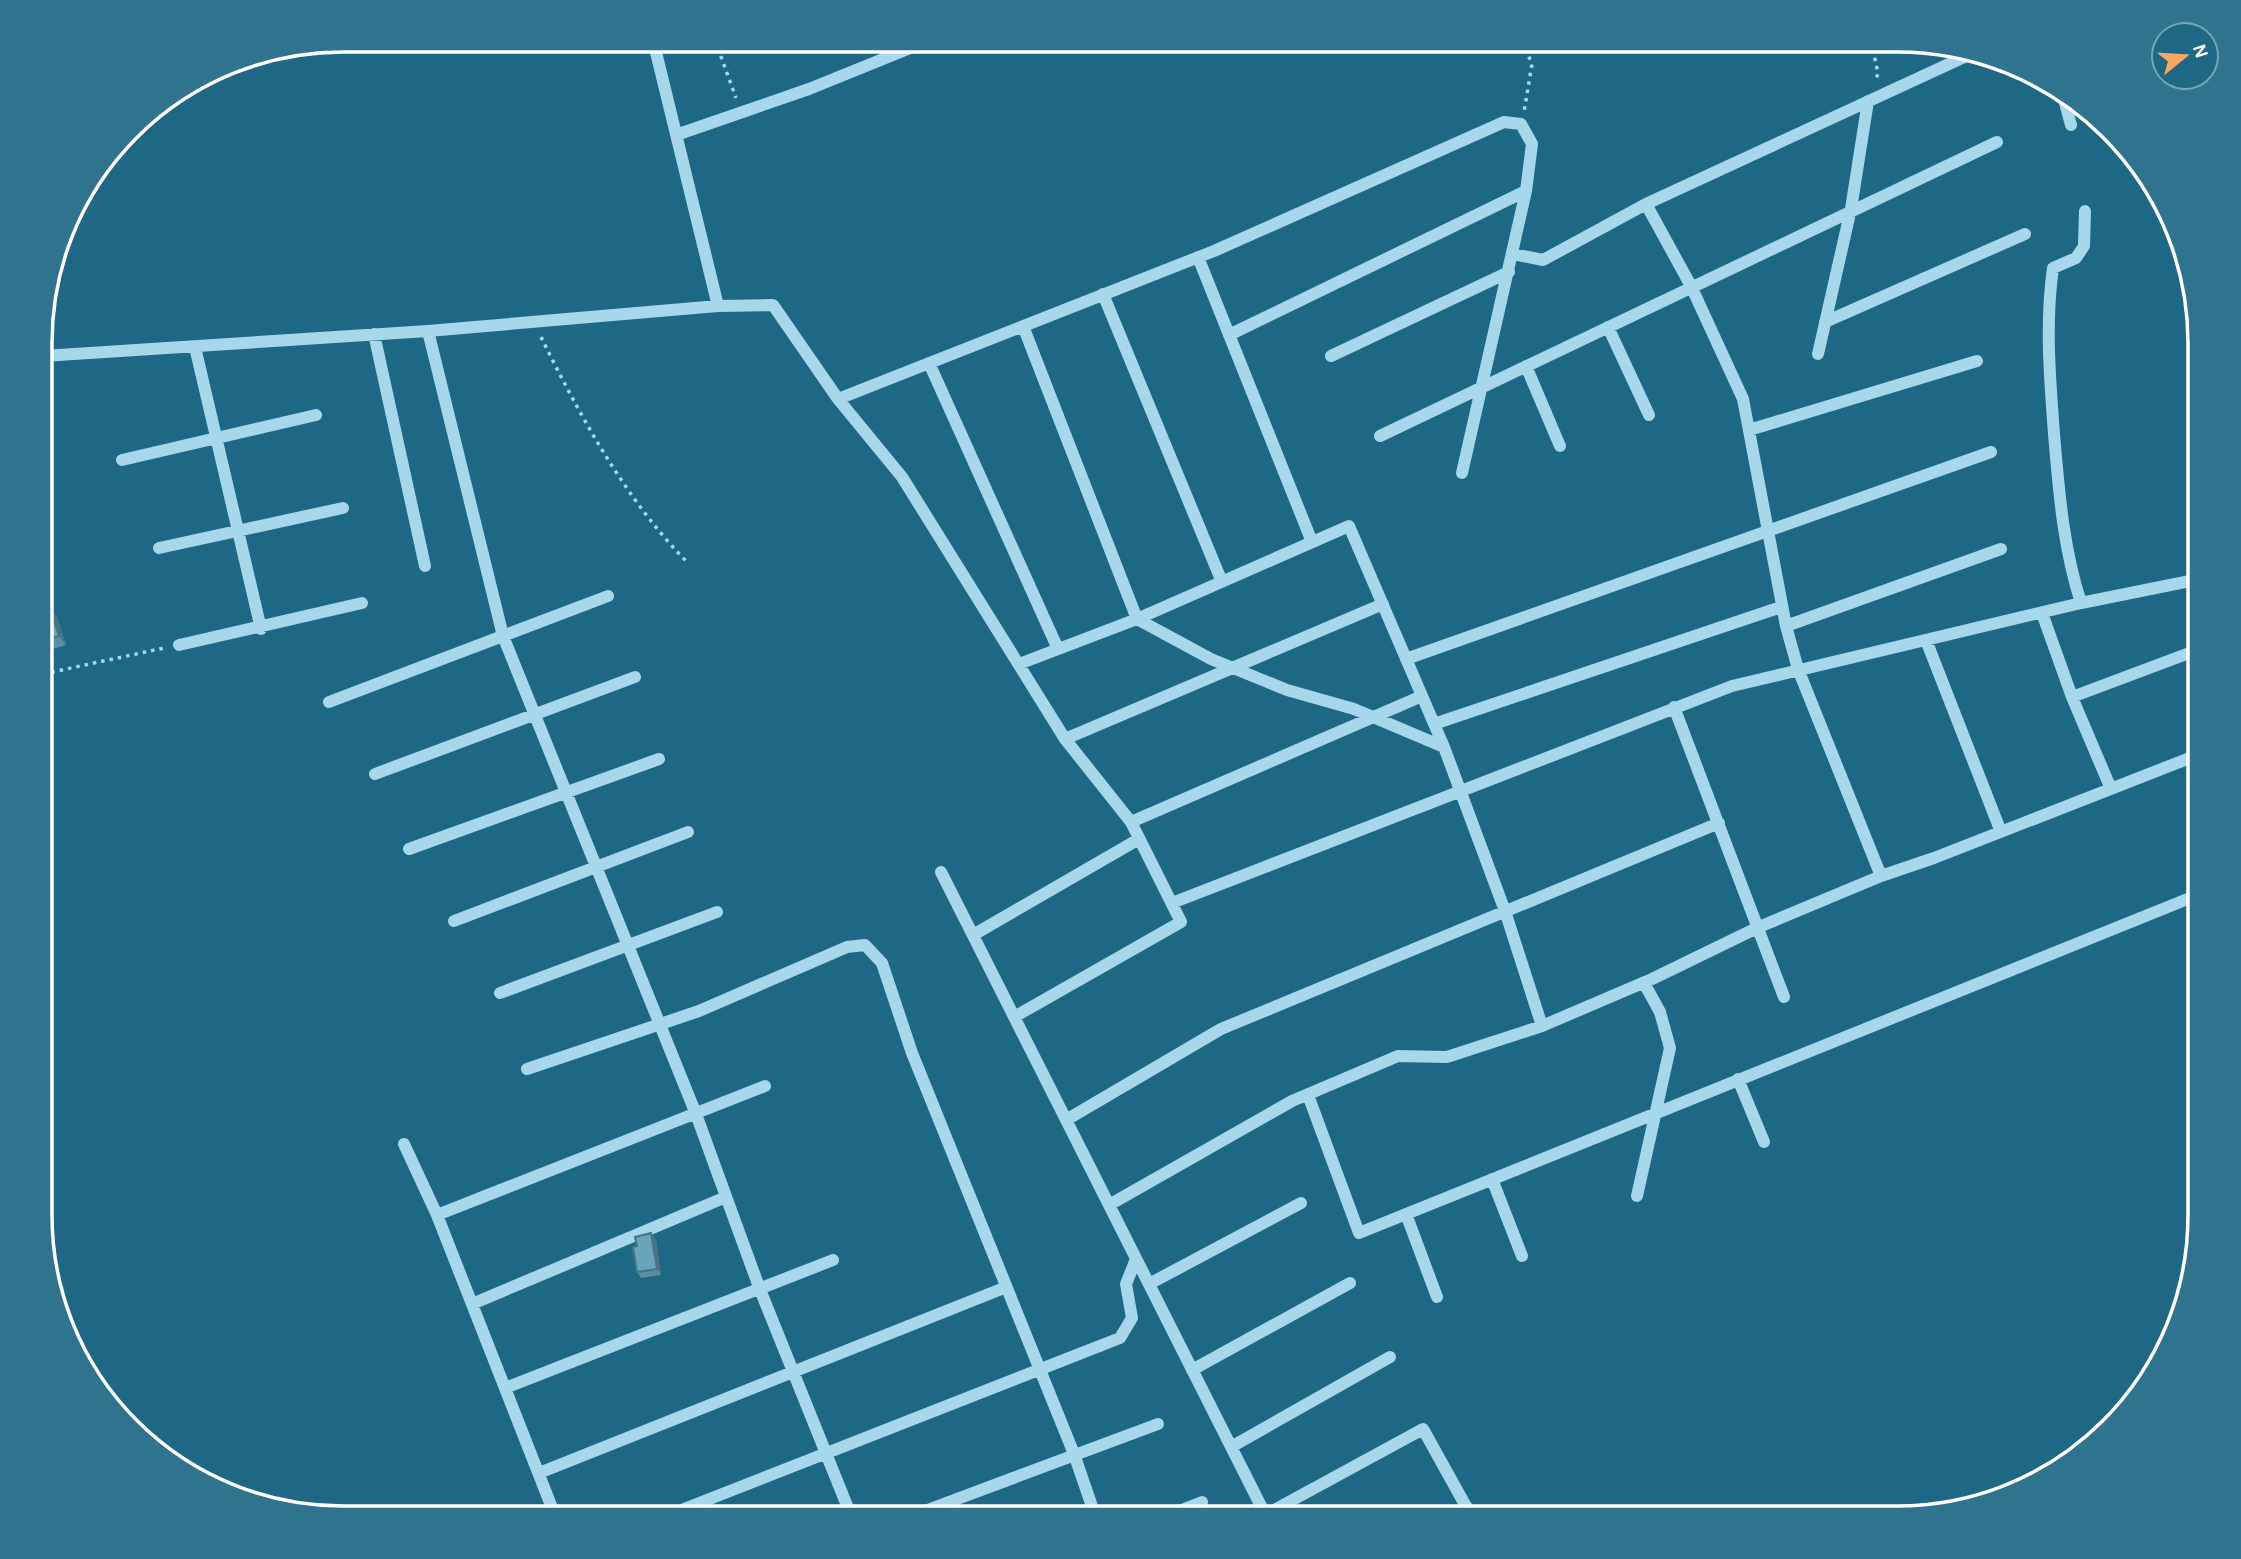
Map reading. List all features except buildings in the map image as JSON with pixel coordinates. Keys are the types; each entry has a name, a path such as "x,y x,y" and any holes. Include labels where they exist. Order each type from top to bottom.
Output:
{"street":[{"path":"656,53 718,306"},
{"path":"676,135 809,89 898,53"},
{"path":"1513,254 1543,260 1646,204 1959,59"},
{"path":"1818,354 1851,209 1868,101"},
{"path":"2066,107 2071,125"},
{"path":"838,399 1198,257 1504,122 1521,124 1532,144 1527,191 1462,473"},
{"path":"1380,436 1851,209 1997,142"},
{"path":"1229,335 1527,191"},
{"path":"1646,204 1691,286 1743,399 1781,607 1798,669 1881,876"},
{"path":"2081,603 2063,536 2049,369 2048,300 2053,268 2076,257 2084,246 2085,211"},
{"path":"1825,322 2025,234"},
{"path":"1198,257 1312,542"},
{"path":"1331,356 1509,272"},
{"path":"1103,294 1222,582"},
{"path":"52,355 428,331 718,306 774,305 838,399 902,477 1065,739 1131,822 1181,922 1014,1017"},
{"path":"1023,326 1137,619 1233,668 1287,690 1373,718 1444,747"},
{"path":"1608,327 1649,415"},
{"path":"428,331 503,636 696,1114 760,1286 847,1506"},
{"path":"374,334 425,566"},
{"path":"195,347 261,629"},
{"path":"1749,430 1977,361"},
{"path":"929,363 1058,649"},
{"path":"1527,366 1560,446"},
{"path":"122,460 316,415"},
{"path":"1406,659 1991,452"},
{"path":"159,548 343,508"},
{"path":"1019,664 1137,619 1349,526 1444,747 1505,911 1542,1026"},
{"path":"1786,626 2001,549"},
{"path":"1172,903 1732,686 2081,603 2188,581"},
{"path":"329,702 608,596"},
{"path":"179,645 261,629 362,603"},
{"path":"1065,739 1383,604"},
{"path":"1434,724 1781,607"},
{"path":"2042,614 2072,697 2111,789"},
{"path":"1926,640 2001,832"},
{"path":"2072,697 2188,654"},
{"path":"375,774 635,677"},
{"path":"1131,822 1422,696"},
{"path":"1674,707 1784,996"},
{"path":"410,849 659,759"},
{"path":"1109,1205 1308,1095 1398,1056 1447,1057 1542,1026 1644,983 1759,927 1881,876 2188,759"},
{"path":"1066,1120 1221,1029 1719,824"},
{"path":"454,921 688,832"},
{"path":"973,935 1139,839"},
{"path":"941,872 1260,1506"},
{"path":"1308,1095 1359,1233 2188,899"},
{"path":"500,993 718,912"},
{"path":"527,1069 659,1022 699,1011 847,947 865,945 882,963 912,1053 1004,1288 1074,1454 1092,1506"},
{"path":"1637,1196 1670,1048 1660,1012 1644,983"},
{"path":"1738,1079 1764,1142"},
{"path":"437,1215 765,1086"},
{"path":"404,1144 437,1215 551,1506"},
{"path":"1492,1179 1522,1256"},
{"path":"472,1304 726,1198"},
{"path":"1149,1284 1301,1203"},
{"path":"1406,1214 1437,1297"},
{"path":"691,1506 1120,1338 1132,1318 1126,1284 1136,1259"},
{"path":"505,1388 760,1286 833,1260"},
{"path":"1192,1370 1350,1283"},
{"path":"539,1473 793,1369 1004,1288"},
{"path":"1231,1447 1390,1357"},
{"path":"938,1506 1158,1423"},
{"path":"1286,1506 1423,1429 1466,1506"},
{"path":"1192,1506 1202,1502"}],"path":[{"path":"720,53 742,112"},
{"path":"1521,124 1532,64 1527,53"},
{"path":"1868,101 1878,73 1874,53"},
{"path":"534,323 586,427 660,536 689,564"},
{"path":"52,672 179,645"}]}
